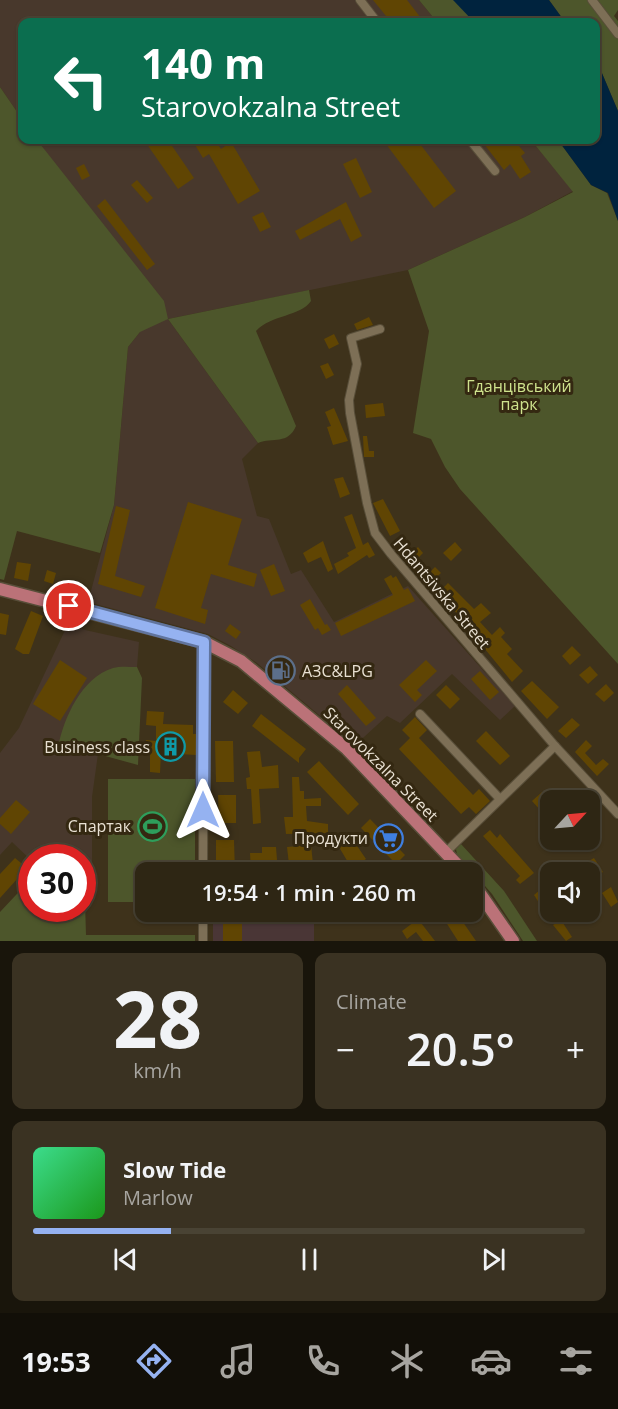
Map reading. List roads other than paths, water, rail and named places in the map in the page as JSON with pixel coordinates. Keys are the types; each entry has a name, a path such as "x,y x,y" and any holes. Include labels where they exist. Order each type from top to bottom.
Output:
{"main road":[{"name":"Starovokzalna Street","path":"0,589 204,642 241,662 325,728 455,862"},
{"path":"483,898 513,941"}],"street":[{"path":"360,0 374,18"},
{"path":"592,0 618,34"},
{"path":"473,144 495,171"},
{"name":"Hdantsivska Street","path":"380,329 351,338 357,364 349,400 366,503 375,533 555,746 618,814"},
{"path":"203,862 204,642"},
{"path":"420,714 500,799"},
{"path":"446,853 555,746"},
{"path":"203,922 203,941"}],"water":[{"path":"453,0 549,0 562,18 470,18"},
{"path":"600,68 618,111 618,221 608,193 591,185 561,144 600,144"}],"place":[{"name":"АЗС&LPG","path":"281,671"},
{"name":"Business class","path":"171,747"},
{"name":"Спартак","path":"152,826"},
{"name":"Продукти","path":"389,838"}],"park label":[{"name":"Гданцівський парк","path":"519,395"}]}
